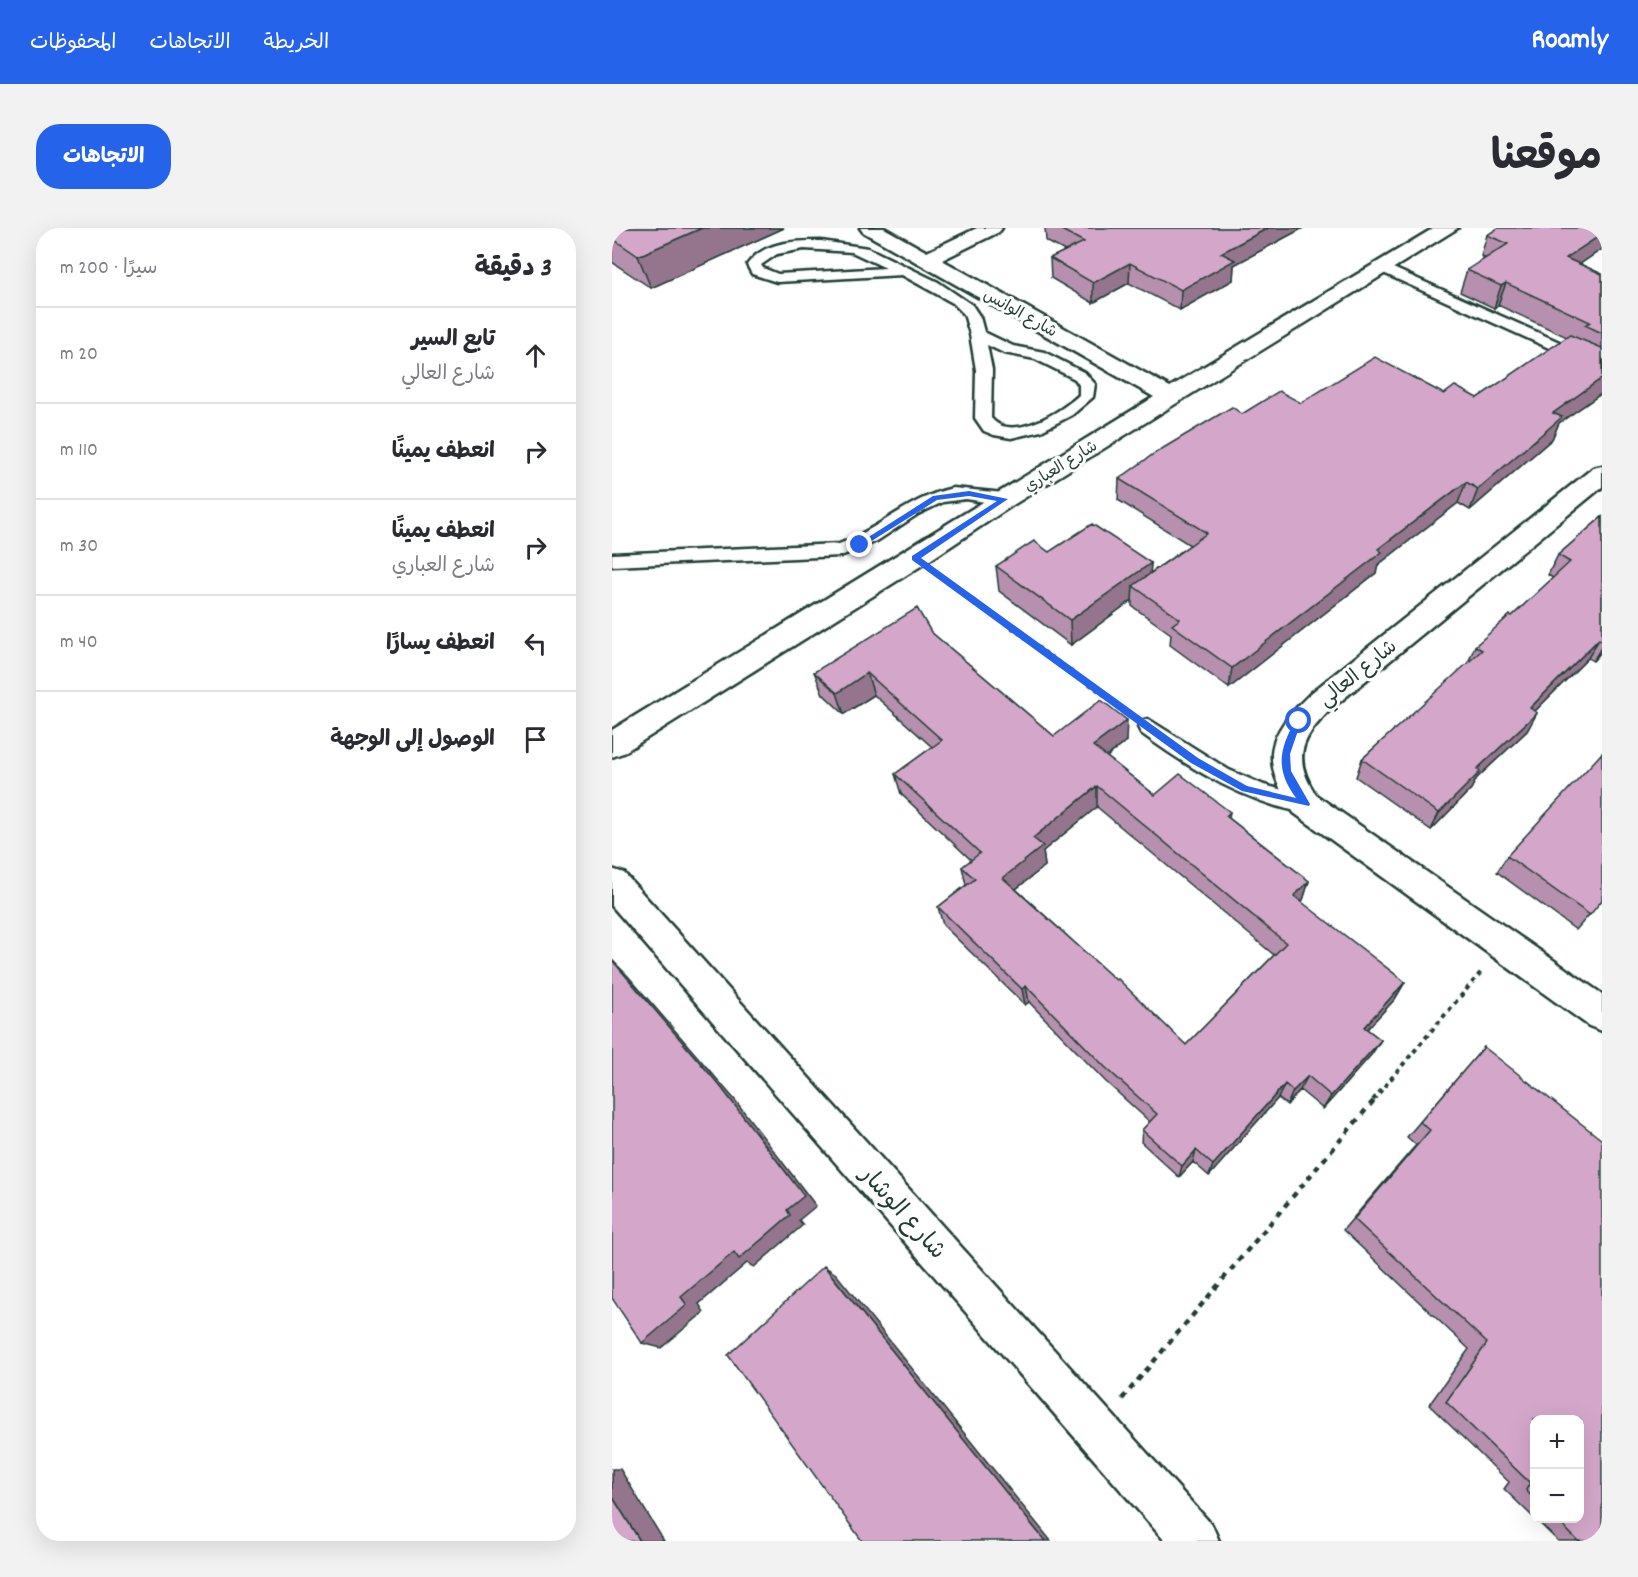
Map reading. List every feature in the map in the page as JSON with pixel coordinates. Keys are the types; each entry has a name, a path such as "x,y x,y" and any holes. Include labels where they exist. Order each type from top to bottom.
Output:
{"street":[{"name":"شارع الوانس","path":"870,228 1171,397"},
{"path":"927,260 992,228"},
{"name":"شارع العباري","path":"612,745 915,558 1004,499 1448,228"},
{"name":"شارع العالي","path":"1602,474 1299,721 1288,741 1285,754 1287,771 1294,788 1305,804 1602,1014"},
{"name":"شارع الوشار","path":"612,883 1196,1541"}],"lane":[{"path":"902,272 777,278 757,271 753,265 763,253 787,247 844,246 871,255 944,292 967,308 972,316 983,361 983,418 993,429 1003,432 1036,429 1079,403 1087,394 1087,384 1080,376 1039,355 1009,350 977,334"},
{"path":"862,275 871,255"},
{"path":"1384,268 1602,367"},
{"path":"944,292 964,281"},
{"path":"983,361 1009,350"},
{"path":"612,560 841,550 874,537 935,498 969,494 1004,499"},
{"path":"1148,727 1218,776 1245,789 1305,804"}],"path":[{"path":"915,558 1148,727"},
{"path":"1096,1429 1504,945"}],"building":[{"path":"612,228 702,228 638,256 612,238"},
{"path":"1058,228 1268,228 1221,253 1235,260 1181,290 1130,263 1093,283 1050,258 1084,242"},
{"path":"1498,228 1602,228 1602,234 1566,258 1602,274 1602,333 1585,325 1590,322 1506,283 1501,286 1467,270 1508,244 1487,235"},
{"path":"1570,335 1602,348 1602,378 1553,413 1562,417 1478,489 1466,482 1378,549 1382,552 1232,668 1172,625 1180,619 1133,586 1207,533 1119,479 1155,453 1232,407 1242,414 1279,391 1301,403 1375,357 1444,394 1455,386 1477,398"},
{"path":"1602,517 1602,641 1599,639 1530,708 1537,713 1477,769 1480,772 1439,813 1362,759 1482,650 1475,646 1510,615 1512,616 1570,562 1558,555"},
{"path":"1092,524 1151,563 1070,620 996,566 1034,541 1049,552"},
{"path":"917,608 931,632 1054,736 1101,700 1127,720 1093,746 1155,795 1180,774 1230,812 1226,816 1309,881 1294,896 1405,982 1364,1027 1381,1040 1331,1096 1308,1076 1293,1091 1285,1084 1213,1165 1196,1150 1182,1166 1142,1130 1157,1114 1105,1067 1026,986 1022,989 938,907 975,879 962,867 980,853 895,774 942,740 867,673 837,693 814,672","holes":["1097,786 1286,943 1186,1045 1118,979 1116,980 1003,878 1043,846 1033,838"]},
{"path":"1602,753 1602,900 1590,915 1507,856"},
{"path":"612,960 720,1086 804,1196 787,1210 790,1215 739,1259 734,1252 681,1297 687,1305 642,1343 612,1298"},
{"path":"1484,1047 1602,1140 1602,1541 1578,1541 1560,1523 1584,1523 1584,1415 1530,1415 1530,1483 1446,1402 1487,1343 1354,1219 1430,1130 1420,1122"},
{"path":"824,1266 1045,1541 862,1541 728,1355"},
{"path":"1530,1483 1530,1494 1526,1490"},
{"path":"612,1496 640,1541 612,1541"}],"route":[{"path":"860,545 935,498 952,494 969,494 1004,499 915,558 1194,760 1218,776 1245,789 1305,804 1294,788 1287,771 1285,754 1288,741 1299,721"}]}
